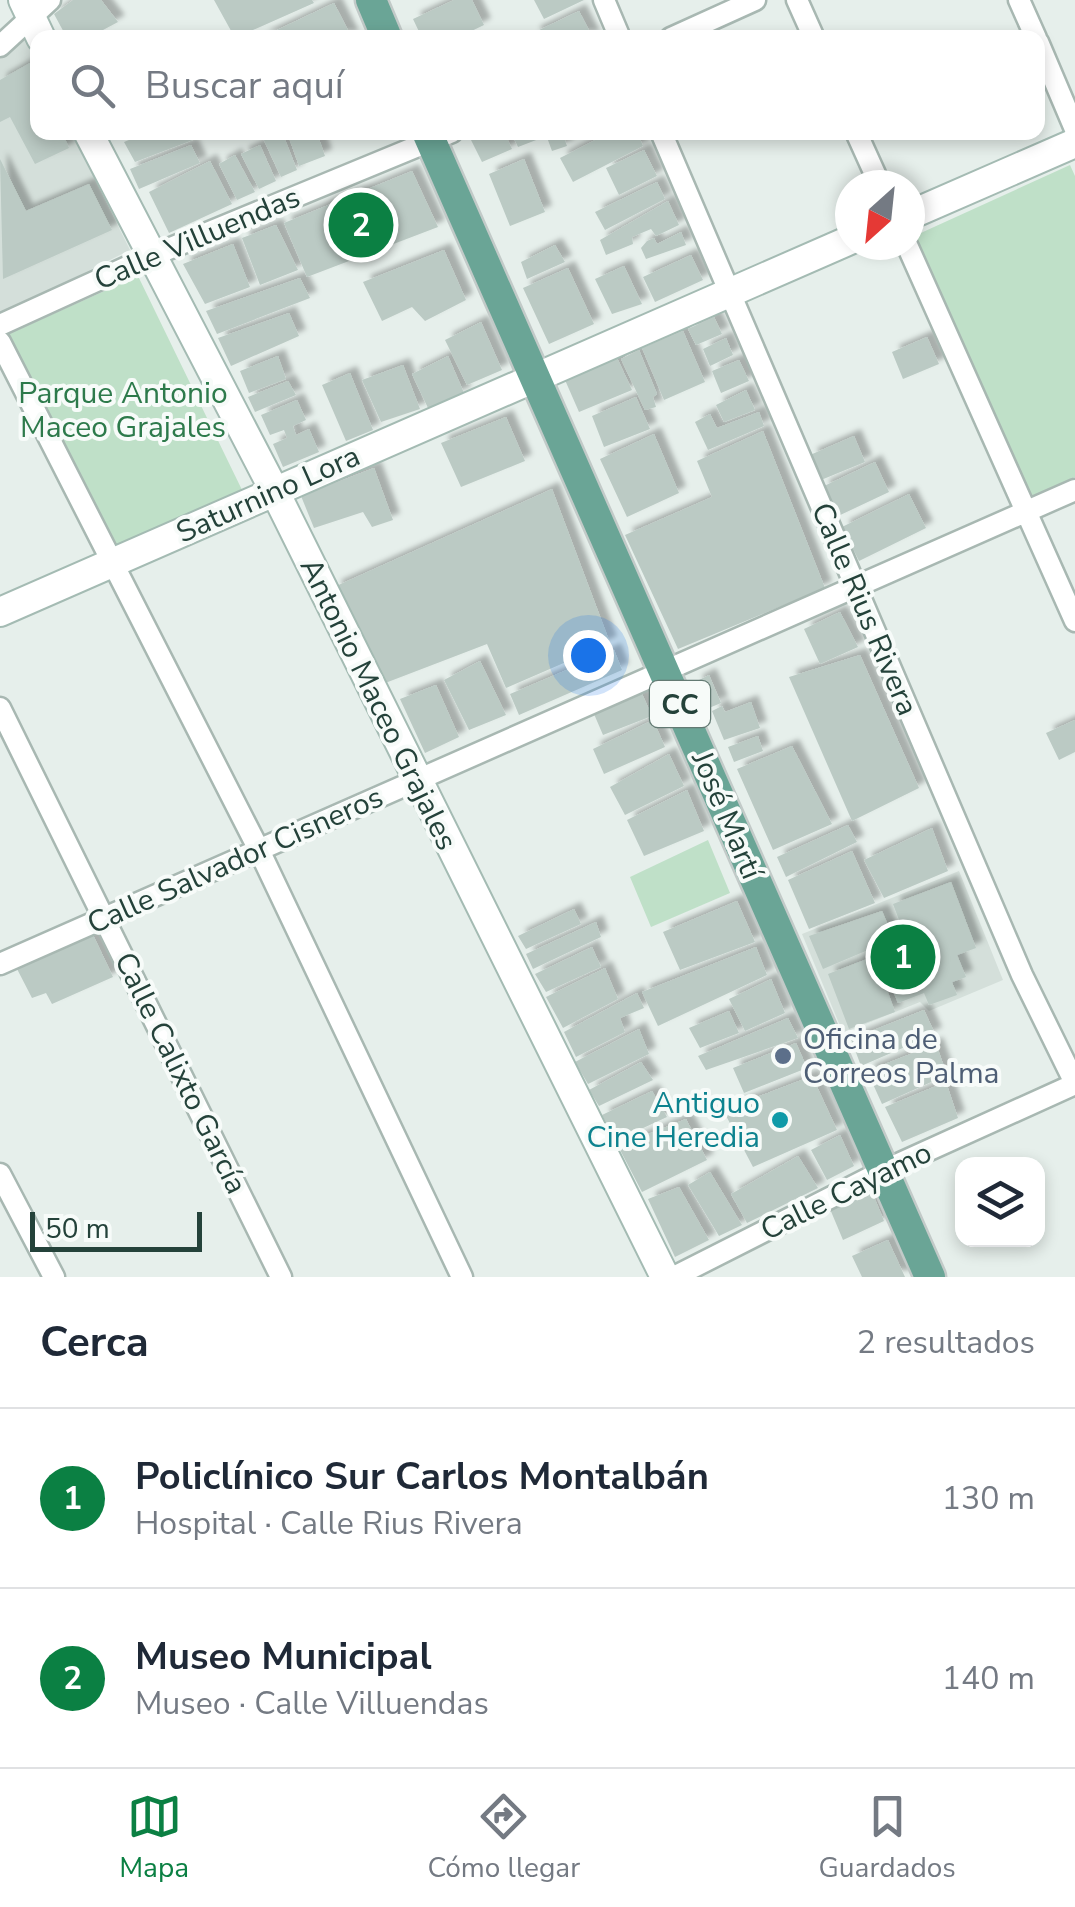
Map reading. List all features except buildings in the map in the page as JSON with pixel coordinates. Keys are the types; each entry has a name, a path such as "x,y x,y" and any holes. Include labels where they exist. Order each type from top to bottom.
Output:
{"main road":[{"path":"371,0 384,30"},
{"name":"José Martí","path":"439,140 756,886 930,1277"}],"street":[{"path":"604,0 617,30"},
{"path":"689,30 755,0"},
{"path":"797,0 810,30"},
{"path":"1019,0 1032,30"},
{"path":"0,46 37,14"},
{"path":"1045,61 1075,129"},
{"name":"Antonio Maceo Grajales","path":"92,140 149,257 274,490 665,1277"},
{"name":"Calle Villuendas","path":"0,325 149,257 427,140"},
{"name":"Calle Rius Rivera","path":"664,140 1022,976 1075,1083"},
{"path":"860,140 873,170"},
{"path":"925,208 1075,143"},
{"name":"Saturnino Lora","path":"0,612 835,246"},
{"path":"914,260 1075,621"},
{"path":"0,342 260,852 462,1277"},
{"name":"Calle Salvador Cisneros","path":"0,964 1075,490"},
{"name":"Calle Calixto García","path":"0,708 281,1277"},
{"name":"Calle Cayamo","path":"674,1277 885,1170 1075,1083"},
{"path":"0,1174 54,1277"}],"shaded area":[{"path":"24,35 30,47 30,140 75,140 130,250 0,315 0,55"},
{"path":"959,871 1003,980 929,1011 920,1002 843,1033 802,934"}],"green space":[{"path":"1070,165 1075,176 1075,477 1030,497 922,260 925,231"},
{"name":"Parque Antonio Maceo Grajales","path":"138,276 243,492 111,554 6,335"},
{"path":"708,840 730,893 651,927 630,877"}],"place":[{"name":"Museo Municipal","path":"361,225"},
{"name":"Policlínico Sur Carlos Montalbán","path":"903,957"},
{"name":"Oficina de Correos Palma","path":"783,1056"},
{"name":"Antiguo Cine Heredia","path":"780,1120"}]}
